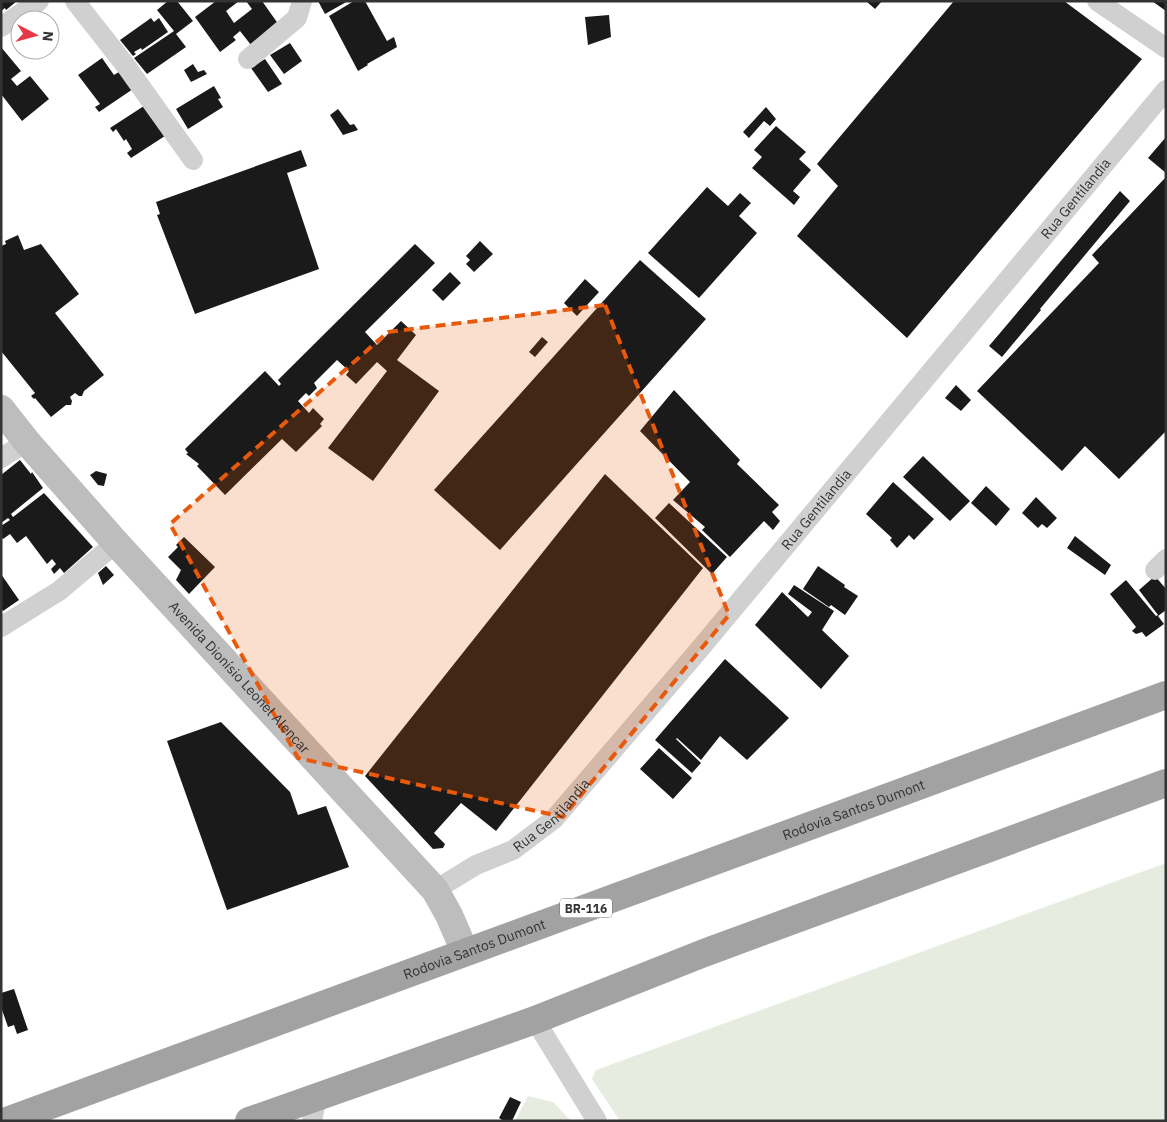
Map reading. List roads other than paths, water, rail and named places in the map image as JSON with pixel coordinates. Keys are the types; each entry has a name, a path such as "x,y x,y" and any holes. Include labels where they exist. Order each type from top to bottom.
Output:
{"highway":[{"name":"Rodovia Santos Dumont","path":"7,1121 1166,695"},
{"path":"249,1121 314,1109 704,953 1166,783"}],"main road":[{"name":"Avenida Dionísio Leonel Alencar","path":"1,409 27,442 116,543 435,890 449,915 465,952"}],"street":[{"path":"1,27 39,1"},
{"path":"76,1 126,66 193,160"},
{"path":"248,59 297,18 302,1"},
{"path":"1097,1 1166,48"},
{"name":"Rua Gentilandia","path":"435,890 476,865 513,850 554,819 693,657 1166,90"},
{"path":"1,458 27,442"},
{"path":"1,627 59,591 116,543"},
{"path":"535,1020 597,1121"}]}
